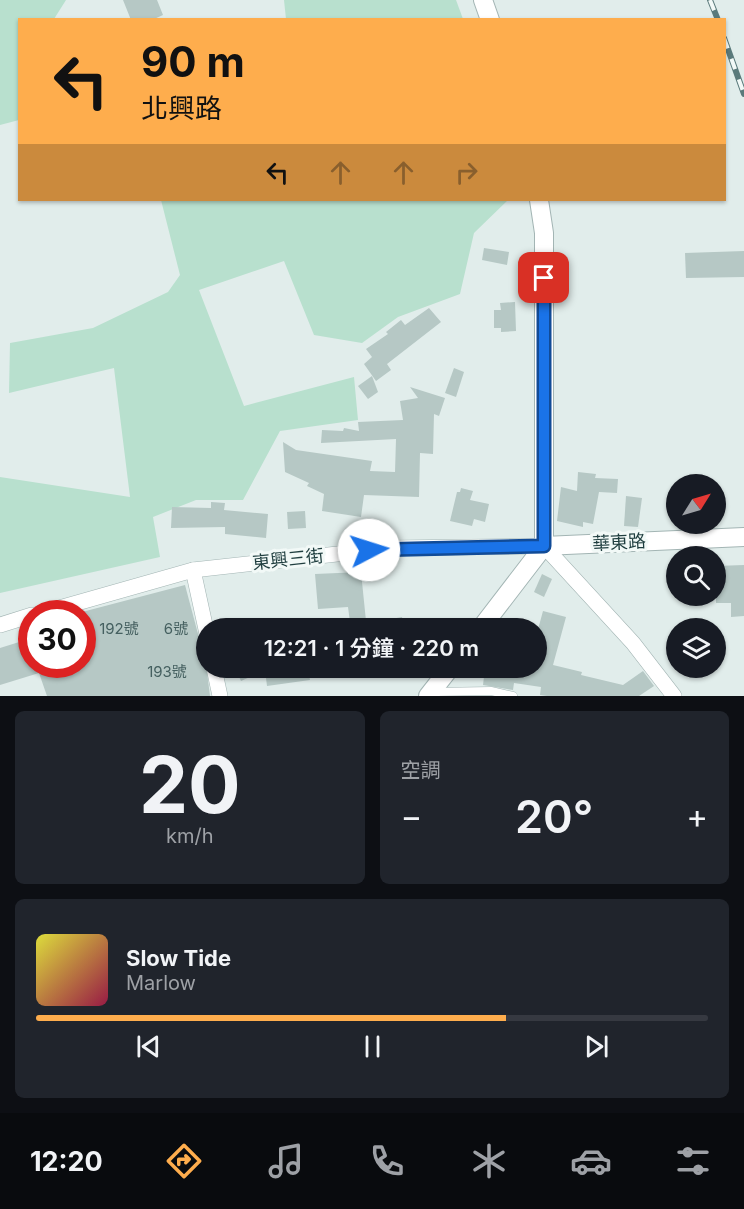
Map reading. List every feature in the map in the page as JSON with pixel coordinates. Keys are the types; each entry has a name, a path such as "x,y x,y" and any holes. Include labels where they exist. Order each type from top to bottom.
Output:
{"street":[{"path":"483,0 489,18"},
{"path":"489,618 544,546 544,233 539,201"},
{"name":"華東路","path":"544,546 737,537"},
{"path":"544,546 633,643 674,696"},
{"name":"東興三街","path":"87,600 193,570 391,548 544,546"},
{"path":"193,570 204,618"},
{"path":"0,624 18,619"},
{"path":"216,678 220,696"},
{"path":"430,694 442,678"}],"lane":[{"path":"430,694 491,692 513,696"}],"green space":[{"path":"0,0 66,0 55,18 18,18 18,120 0,125"},
{"path":"284,0 456,0 463,18 286,18"},
{"path":"161,201 507,201 474,233 460,294 398,317 362,343 314,335 284,261 199,290 244,406 354,377 358,420 280,431 243,500 196,500 153,517 160,557 0,593 0,477 130,497 114,368 9,393 10,343 93,328 168,292 180,275"}],"building":[{"path":"123,0 157,0 163,15 156,18 130,18"},
{"path":"484,248 509,252 507,265 482,260"},
{"path":"744,251 744,277 686,278 685,253"},
{"path":"515,302 516,331 501,332 501,328 494,328 494,310 501,310 500,303"},
{"path":"429,308 441,322 387,364 391,370 376,381 364,364 372,357 366,349 388,334 386,332 401,320 405,325"},
{"path":"454,368 464,372 456,397 445,393"},
{"path":"372,376 378,392 368,399 358,386"},
{"path":"410,387 445,398 439,416 434,414 433,454 420,453 419,497 364,495 361,517 322,511 324,494 307,486 309,483 285,472 283,442 296,450 372,461 370,471 395,472 396,439 321,443 322,430 343,431 344,428 359,431 358,422 403,420 400,401 418,398"},
{"path":"578,472 596,474 595,478 618,479 617,493 599,492 593,524 583,522 583,527 557,521 561,487 577,491"},
{"path":"461,488 473,491 470,500 489,504 485,522 474,519 472,526 450,521 457,492 460,492"},
{"path":"626,496 642,498 638,527 624,526"},
{"path":"211,502 225,503 224,510 268,514 266,538 225,534 225,527 171,528 172,507 211,508"},
{"path":"305,511 306,528 288,529 287,512"},
{"path":"744,565 744,616 731,617 731,603 726,603 726,566"},
{"path":"361,572 366,618 349,618 348,607 318,609 315,574"},
{"path":"542,574 552,579 544,597 534,592"},
{"path":"185,585 196,626 196,678 208,678 210,696 47,696 41,678 96,678 96,608"},
{"path":"543,611 566,617 553,665 582,672 581,675 623,685 643,671 654,686 639,696 547,696 540,695 541,687 514,683 513,690 483,685 484,678 547,678 547,618 541,618"},
{"path":"18,642 18,678 23,678 0,685 0,648"},
{"path":"266,678 310,678 310,680 267,686"}],"railway":[{"path":"710,0 717,18"},
{"path":"726,44 744,94"}],"route":[{"path":"369,550 544,546 544,278"}]}
